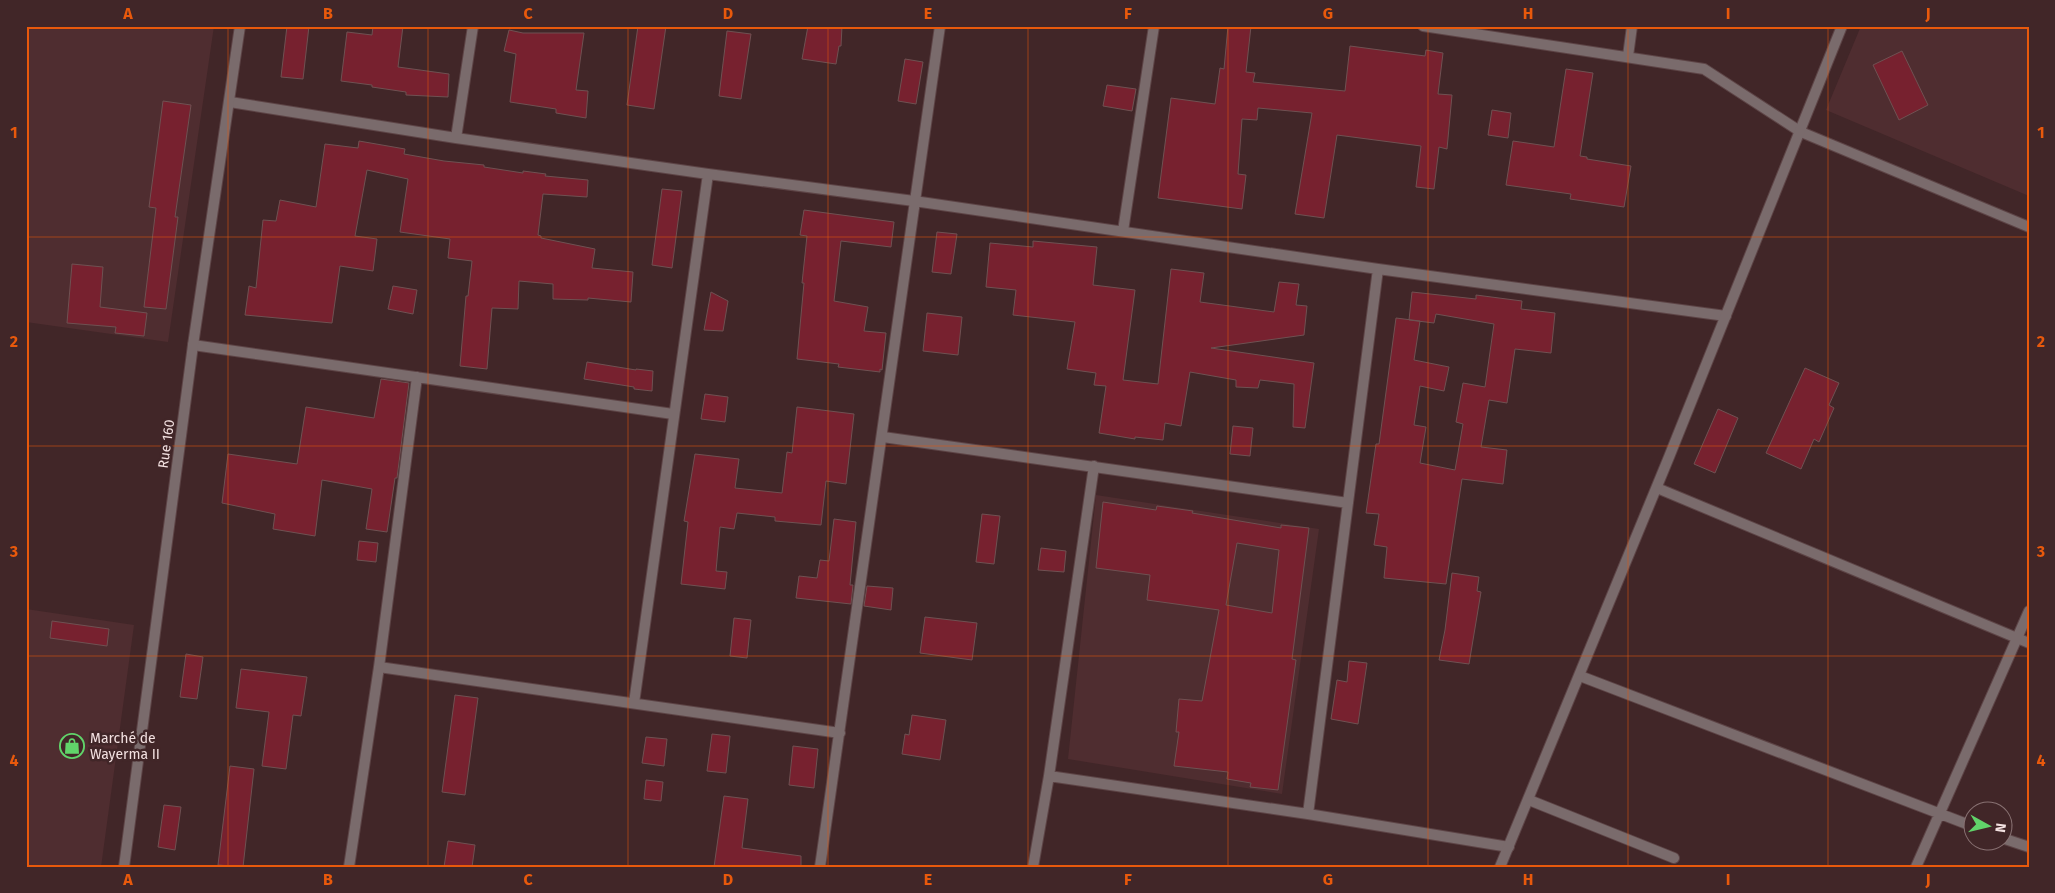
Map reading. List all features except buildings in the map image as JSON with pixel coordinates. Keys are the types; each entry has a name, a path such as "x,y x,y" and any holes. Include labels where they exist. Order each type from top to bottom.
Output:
{"street":[{"name":"Rue 160","path":"124,867 193,345 240,26"},
{"path":"456,138 473,26"},
{"path":"820,867 883,437 914,201 940,26"},
{"path":"1123,231 1154,26"},
{"path":"1423,26 1704,69 1801,132 2029,227"},
{"path":"1628,56 1632,26"},
{"path":"1500,867 1657,488 1842,26"},
{"path":"230,102 456,138 914,201 1378,269 1726,316"},
{"path":"634,703 708,174"},
{"path":"1308,814 1378,269"},
{"path":"193,345 673,414"},
{"path":"349,867 379,666 417,378"},
{"path":"883,437 1348,504"},
{"path":"1033,867 1049,776 1094,466"},
{"path":"1657,488 2029,644"},
{"path":"1916,867 2029,611"},
{"path":"379,666 840,733"},
{"path":"1580,676 1962,822"},
{"path":"1049,776 1308,814 1509,847"},
{"path":"1529,800 1674,858"},
{"path":"2012,841 2029,847"}],"shaded area":[{"path":"26,26 214,26 168,342 26,322"},
{"path":"1861,26 2029,26 2029,196 1826,110"},
{"path":"1096,495 1319,529 1282,794 1068,759"},
{"name":"Marché de Wayerma II","path":"26,609 134,625 101,867 26,867"}],"place":[{"name":"Marché de Wayerma II","path":"72,746"}]}
